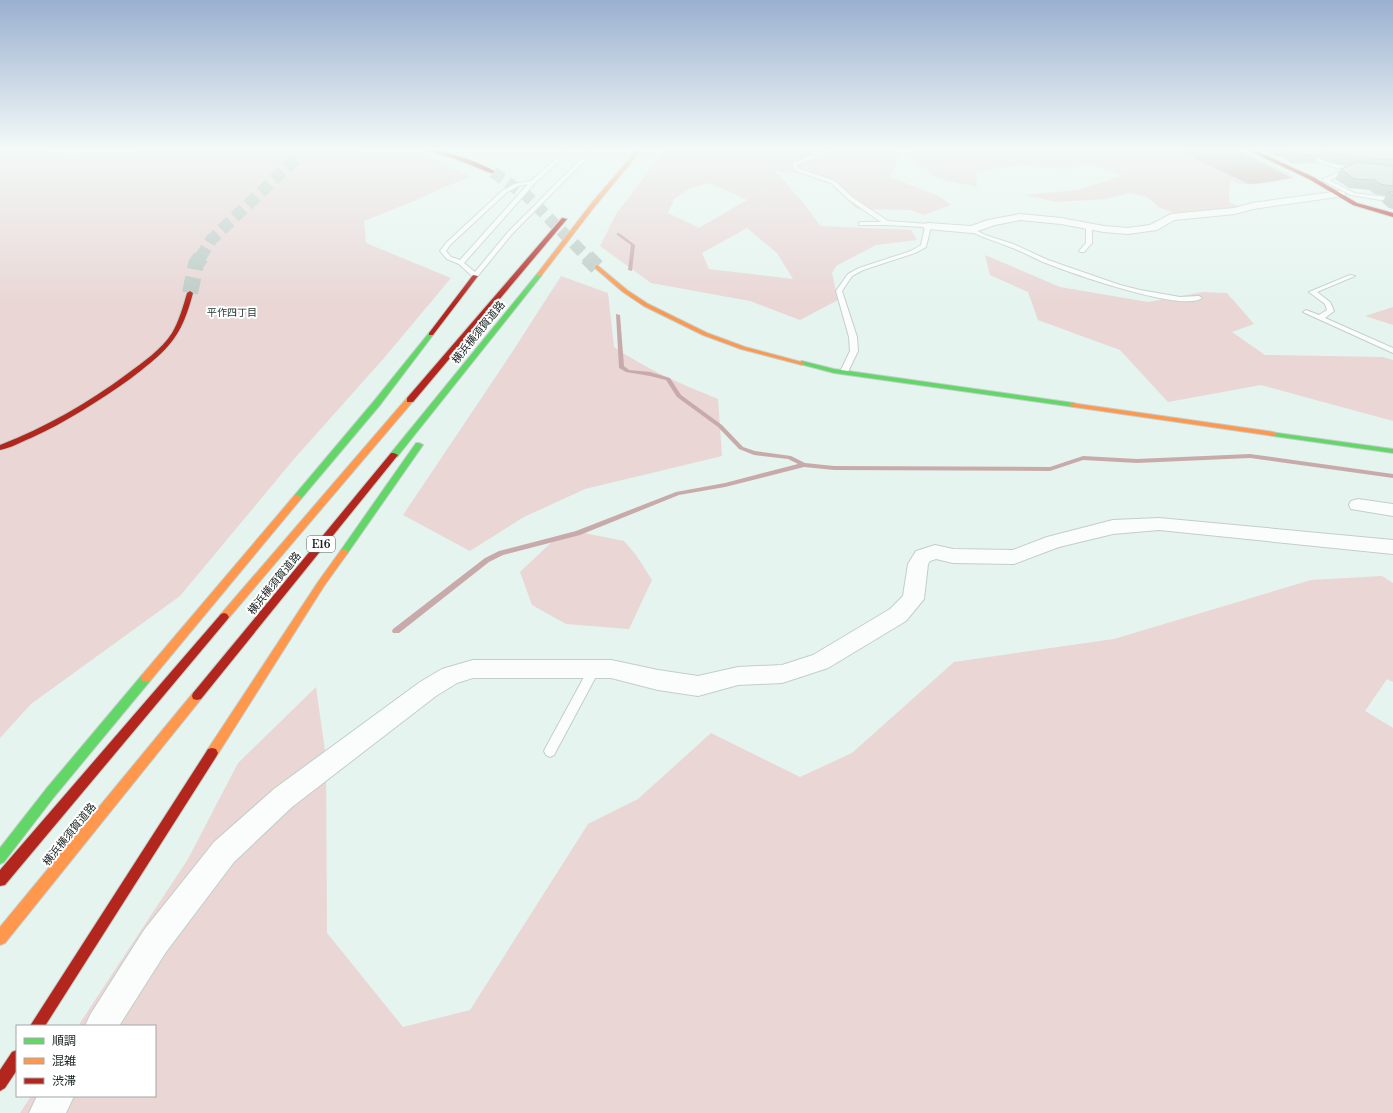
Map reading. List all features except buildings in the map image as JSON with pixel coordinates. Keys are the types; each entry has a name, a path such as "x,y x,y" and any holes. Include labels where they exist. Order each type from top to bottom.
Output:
{"main road":[{"name":"横浜横須賀道路","path":"0,938 503,321 596,201"},
{"path":"1350,201 1369,209 1393,215"},
{"name":"横浜横須賀道路","path":"0,880 570,212"},
{"path":"597,267 625,291 646,305 706,334 743,348 844,372 1393,451"},
{"path":"0,858 55,787 377,403 475,276"},
{"path":"0,448 68,416 112,390 155,356 171,338 182,322 190,293"},
{"path":"447,404 503,321"},
{"path":"38,1025 321,584 426,436"},
{"path":"0,1083 16,1059"}],"street":[{"path":"928,226 972,230 992,222 1020,217 1061,221 1089,227 1128,231 1153,228 1172,217 1235,211 1252,206 1289,201"},
{"path":"1358,505 1393,510"},
{"path":"102,1025 155,941 224,852 283,798 428,689 450,676 473,669 611,669 658,680 698,686 738,676 782,674 820,662 898,615 913,599 918,564 923,556 935,552 953,556 1014,557 1054,542 1113,527 1159,524 1393,547"},
{"path":"46,1113 56,1097"}],"lane":[{"path":"494,201 448,244 443,251 449,258 461,263 475,276 510,233 542,201"},
{"path":"461,263 515,201"},
{"path":"854,201 887,223"},
{"path":"844,372 854,351 853,337 839,291 850,275 861,269 913,252 924,246 928,226 887,223 861,224"},
{"path":"1082,251 1089,242 1089,227"},
{"path":"972,230 983,236 1011,245 1046,261 1118,286 1139,292 1180,299 1200,298"},
{"path":"1320,318 1331,311 1328,303 1312,292 1352,276"},
{"path":"1306,312 1393,351"},
{"path":"550,751 594,670"}],"shaded area":[{"path":"0,201 414,201 364,221 366,243 451,278 384,358 294,459 180,596 31,704 0,738"},
{"path":"626,201 673,201 668,213 699,228 745,201 802,201 820,226 911,230 917,240 876,245 836,266 832,273 838,300 800,320 750,301 651,283 600,246 616,214","holes":["747,228 777,253 793,279 709,269 702,253"]},
{"path":"849,201 946,201 951,205 924,215 911,210 857,209"},
{"path":"1052,201 1074,201 1057,202"},
{"path":"1152,201 1229,201 1247,210 1178,214 1160,208"},
{"path":"985,255 1060,287 1148,302 1203,292 1227,293 1254,324 1232,332 1265,355 1383,357 1393,360 1393,421 1261,385 1168,402 1120,350 1038,320 1028,292 990,275"},
{"path":"561,276 608,293 614,347 664,376 718,399 722,456 585,489 524,517 470,551 403,515 507,360"},
{"path":"1393,307 1393,325 1365,316"},
{"path":"584,533 624,541 636,555 652,580 629,629 566,624 532,605 520,572 555,539"},
{"path":"1382,576 1393,583 1393,682 1387,679 1365,711 1393,728 1393,1113 20,1113 30,1097 156,1097 156,1025 79,1025 188,859 238,763 316,687 326,758 327,933 403,1027 470,1010 588,824 638,799 711,733 800,777 852,753 954,662 1114,639 1311,580"}],"waterway":[{"path":"618,234 633,245 630,270"},
{"path":"618,315 621,367 628,371 650,374 668,379 679,396 720,426 741,448 754,453 789,457 804,465"},
{"path":"804,465 834,468 1050,469 1083,458 1137,461 1250,456 1393,476"},
{"path":"396,631 487,560 501,553 578,533 678,493 725,485 804,465"}],"tunnel":[{"path":"200,258 211,240 252,201"},
{"path":"532,201 588,258"},
{"path":"190,293 196,264 201,257"},
{"path":"588,258 597,267"}],"traffic: fast":[{"path":"394,455 539,275"},
{"path":"297,498 377,403 431,334"},
{"path":"802,363 834,371 1074,405"},
{"path":"1273,434 1393,451"},
{"path":"344,552 419,445"},
{"path":"0,858 50,793 146,678"}],"traffic: slow":[{"path":"539,275 596,201"},
{"path":"597,267 625,291 646,305 705,334 743,348 802,363"},
{"path":"224,617 410,400"},
{"path":"1074,405 1273,434"},
{"path":"146,678 297,498"},
{"path":"212,753 321,584 344,552"},
{"path":"0,938 197,696"}],"traffic: jam":[{"path":"1350,201 1355,204 1393,215"},
{"path":"410,400 564,219"},
{"path":"431,334 475,276"},
{"path":"0,448 36,433 70,415 102,395 149,361 163,348 175,333 183,317 190,293"},
{"path":"197,696 394,455"},
{"path":"0,880 224,617"},
{"path":"38,1025 212,753"},
{"path":"0,1083 16,1059"}],"district":[{"name":"平作四丁目","path":"232,312"}]}
